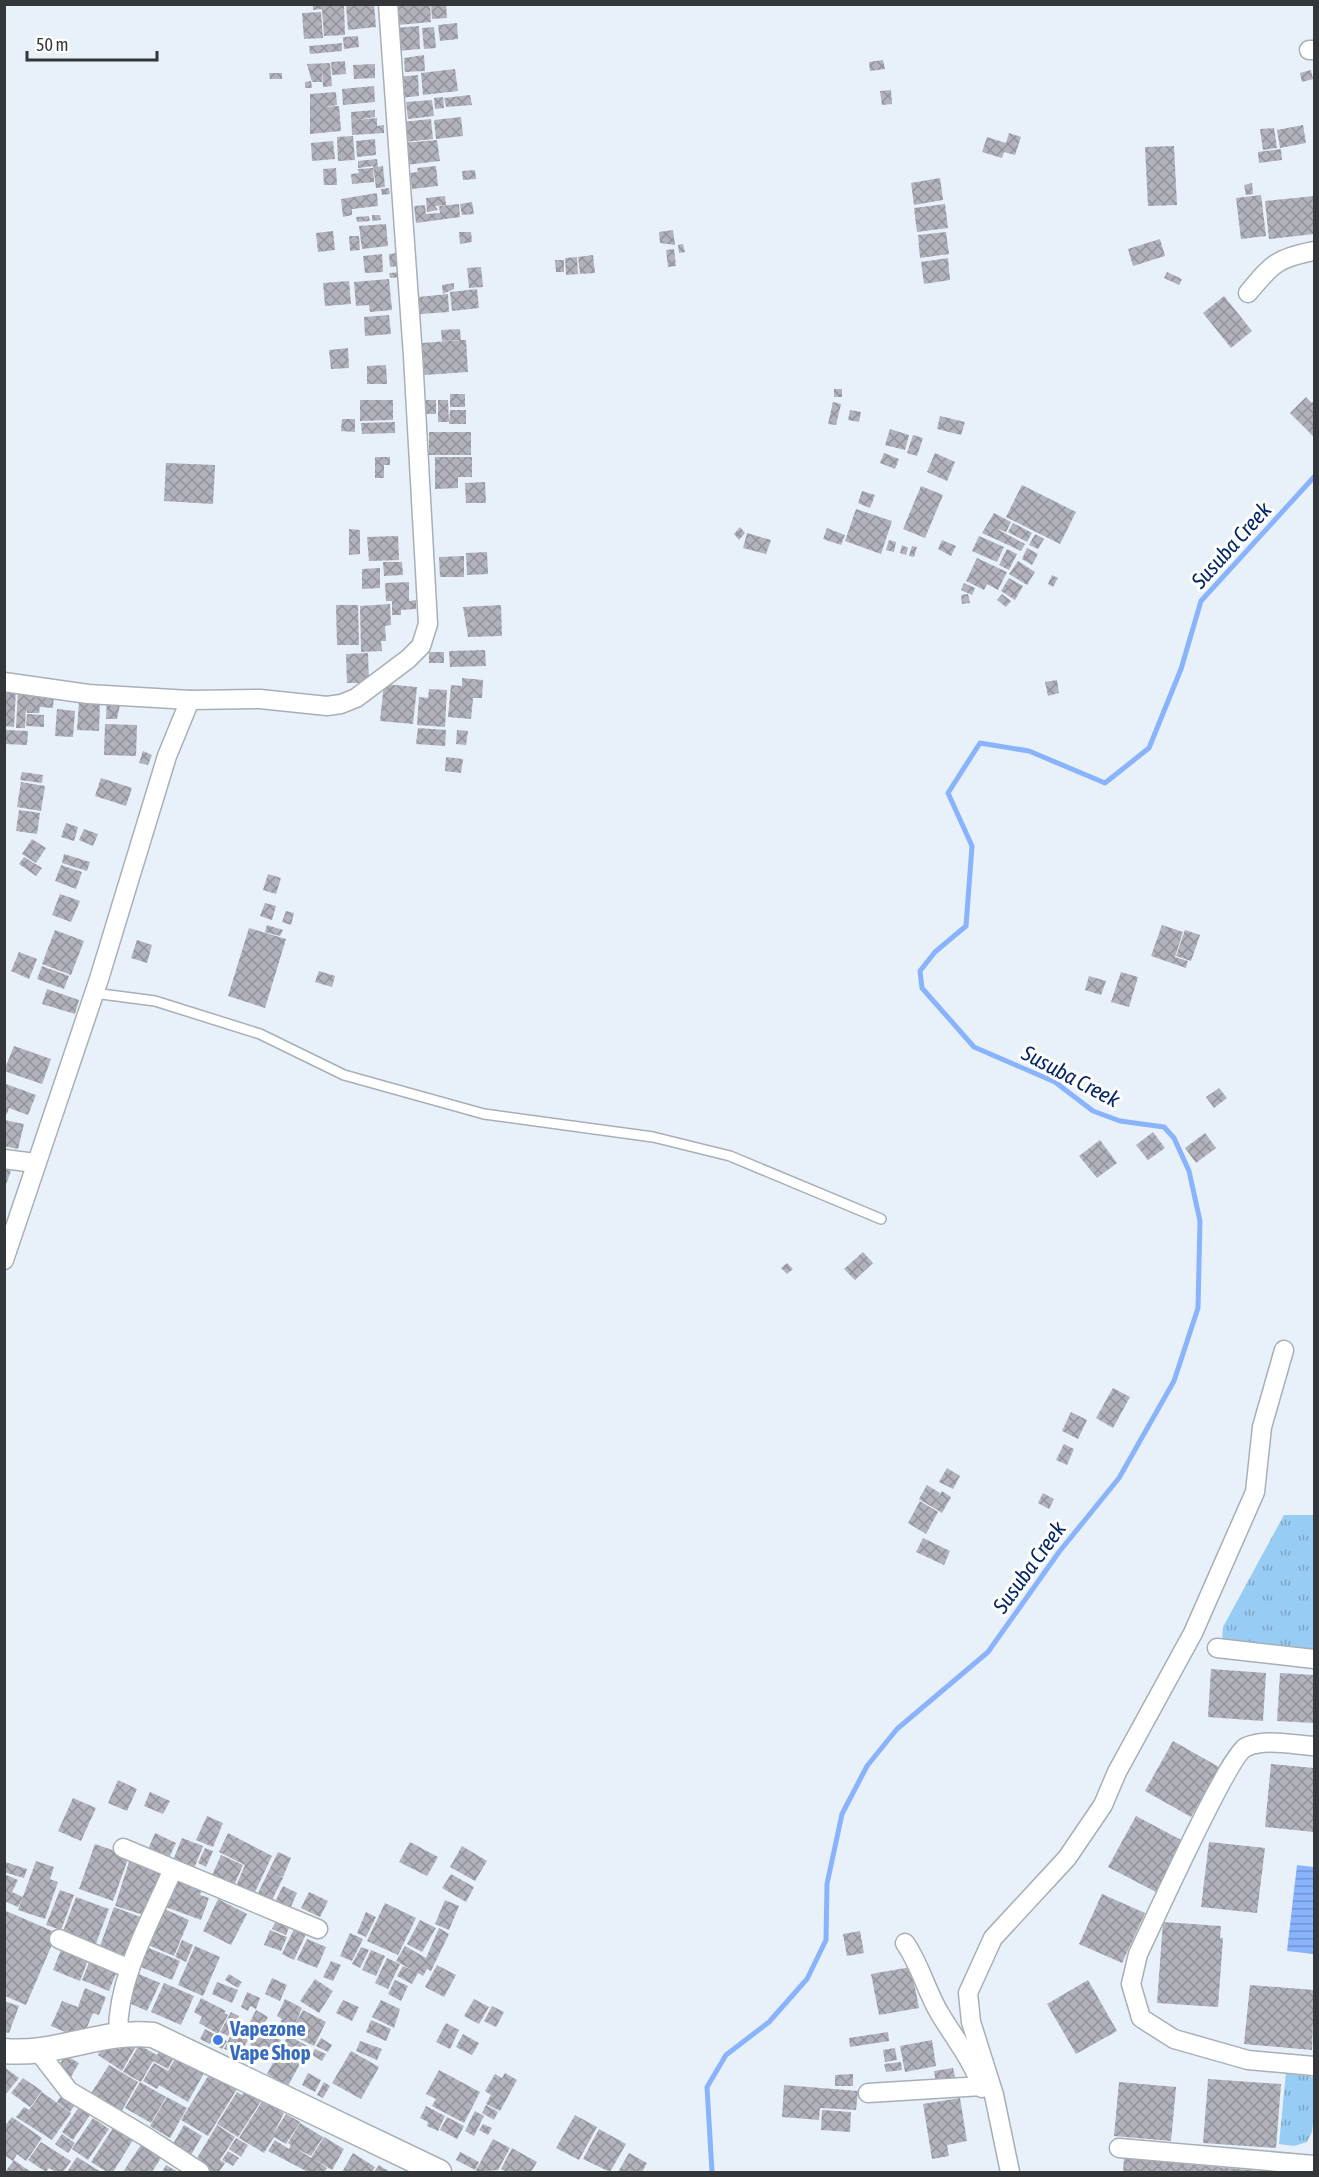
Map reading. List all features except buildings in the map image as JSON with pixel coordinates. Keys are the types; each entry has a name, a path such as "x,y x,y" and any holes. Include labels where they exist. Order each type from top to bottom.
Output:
{"street":[{"path":"4,682 88,694 190,700 260,699 327,706 356,698 408,659 421,646 428,624 413,357 388,4"},
{"path":"1248,293 1269,267 1286,256 1314,251"},
{"path":"4,1260 94,993 167,756 190,700"},
{"path":"4,1159 35,1163"},
{"path":"1010,2172 994,2096 971,2022 968,1993 993,1938 1067,1858 1103,1805 1127,1753 1193,1633 1255,1492 1263,1426 1284,1350"},
{"path":"1217,1648 1314,1659"},
{"path":"1314,1746 1259,1743 1244,1747 1224,1776 1138,1954 1131,1984 1141,2018 1174,2039 1248,2060 1314,2066"},
{"path":"123,1848 318,1929"},
{"path":"118,2035 118,2013 130,1969 172,1869"},
{"path":"59,1939 130,1969"},
{"path":"904,1943 919,1963 939,2012 965,2051 982,2086 996,2172"},
{"path":"4,2050 38,2051 118,2035 153,2035 439,2172"},
{"path":"38,2051 69,2091 200,2172"},
{"path":"868,2093 982,2086"},
{"path":"1119,2148 1314,2165"}],"lane":[{"path":"94,993 155,1001 260,1034 344,1075 484,1114 653,1137 730,1156 881,1219"}],"green space":[{"path":"1284,1515 1314,1515 1314,1649 1222,1641 1223,1627"},
{"path":"1286,2073 1314,2077 1312,2132 1307,2142 1294,2146 1279,2144"}],"shaded area":[{"path":"1297,1865 1314,1867 1314,1954 1287,1951"}],"waterway":[{"name":"Susuba Creek","path":"712,2172 707,2087 726,2055 769,2022 807,1979 826,1940 827,1884 842,1814 867,1766 897,1729 988,1652 1059,1552 1119,1478 1174,1381 1198,1308 1200,1221 1189,1171 1174,1138 1164,1127 1120,1121 1093,1111 1055,1082 974,1047 922,988 920,971 935,952 966,926 972,846 948,793 980,743 1029,751 1105,783 1149,748 1181,669 1201,601 1314,477"}],"place":[{"name":"Vapezone Vape Shop","path":"218,2040"}]}
